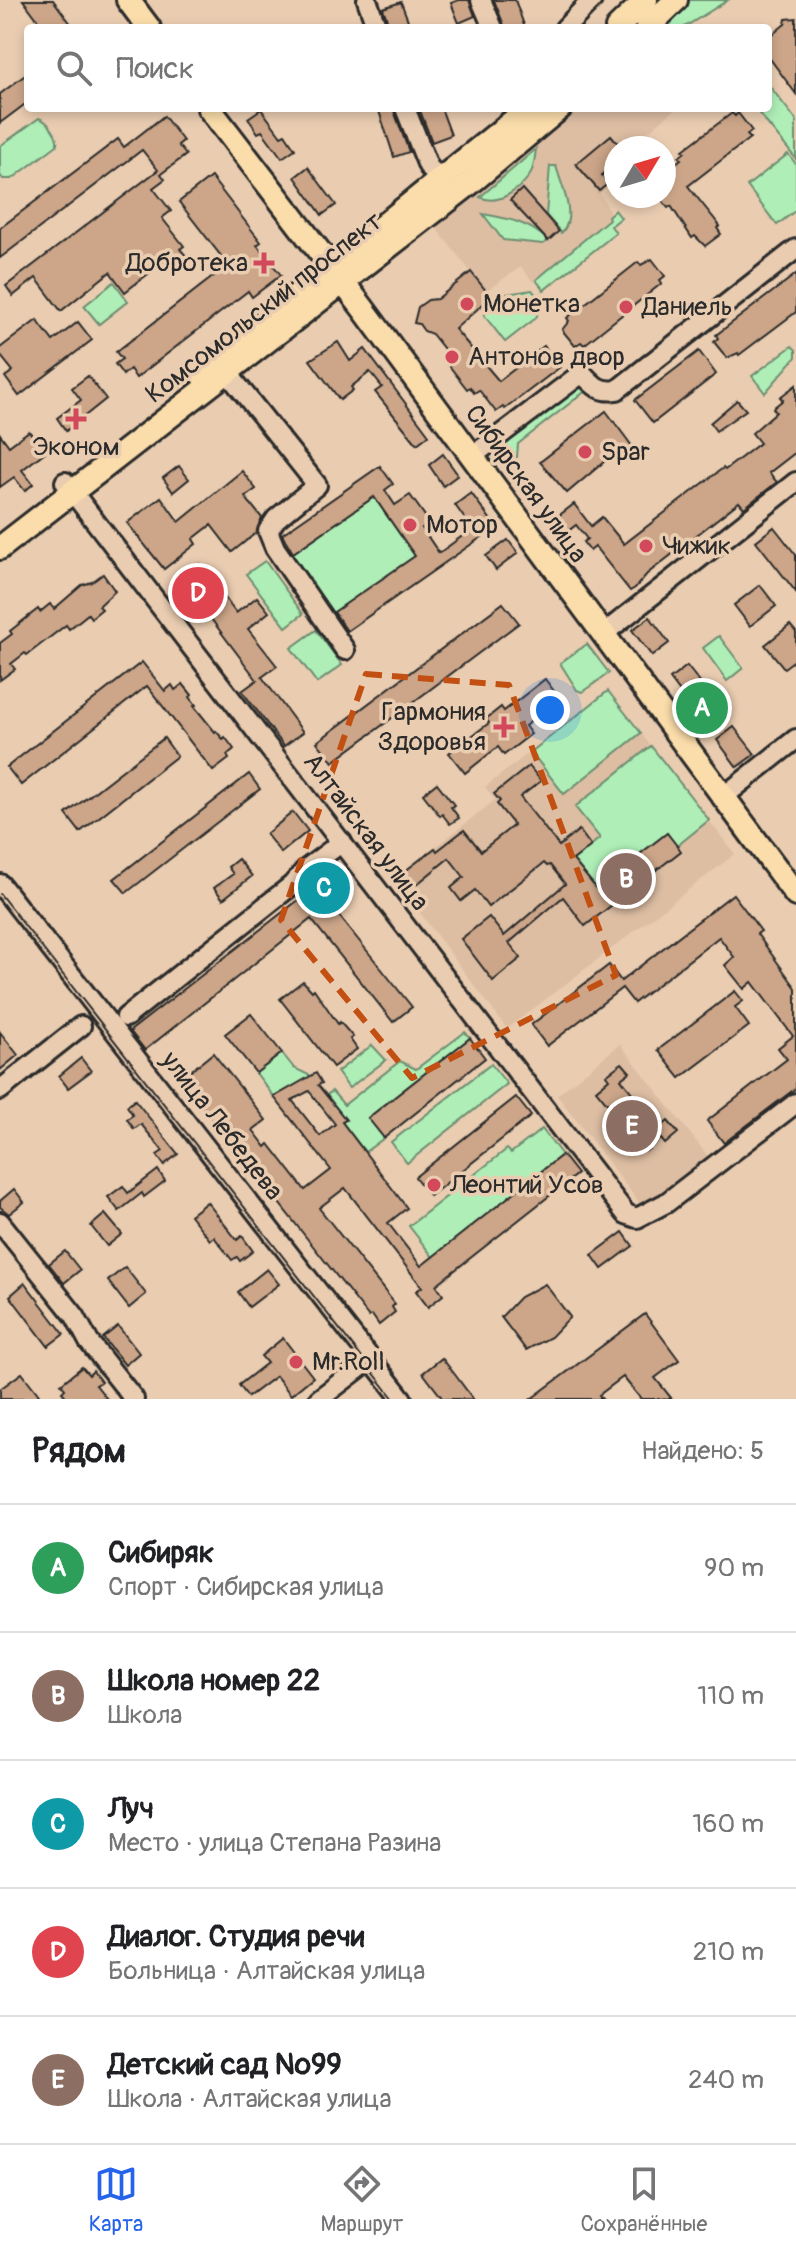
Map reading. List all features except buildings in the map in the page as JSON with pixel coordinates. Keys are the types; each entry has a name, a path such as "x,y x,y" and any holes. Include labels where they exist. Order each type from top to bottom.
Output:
{"main road":[{"path":"128,0 146,24"},
{"path":"621,24 646,0"},
{"path":"651,24 676,0"},
{"name":"Сибирская улица","path":"212,112 796,895"},
{"name":"Комсомольский проспект","path":"0,533 227,372 440,181 524,112"},
{"name":"Комсомольский проспект","path":"0,548 68,486 337,276 468,185 555,112"}],"street":[{"path":"367,0 376,24"},
{"path":"481,0 491,24"},
{"path":"569,24 592,0"},
{"path":"407,112 428,166 440,181"},
{"path":"471,457 582,373 595,387 606,392 617,390 796,249"},
{"path":"227,372 317,485 276,519 268,531 275,548 345,650"},
{"path":"602,635 796,482"},
{"name":"Алтайская улица","path":"68,486 626,1214 637,1218 666,1203 796,1103"},
{"path":"723,797 796,739"},
{"path":"126,1017 342,842"},
{"name":"улица Лебедева","path":"0,884 402,1399"},
{"path":"0,1090 81,1026"},
{"path":"0,1222 75,1316 89,1342 134,1399"},
{"path":"319,1399 371,1359"}],"highlighted area":[{"path":"366,674 509,685 616,975 412,1078 281,920"}],"shaded area":[{"path":"568,112 672,112 643,136 604,136 604,187 599,191 604,208 608,208 611,214 609,219 533,282 521,267 486,291 432,223"},
{"path":"608,691 735,854 507,1029 411,901 411,889 400,875 495,800 485,787"},
{"path":"620,1044 708,1156 653,1199 640,1204 557,1095"}],"green space":[{"path":"689,0 728,0 689,24 664,24"},
{"path":"772,89 796,120 796,159 758,112 772,112"},
{"path":"39,118 52,129 57,145 12,179 3,179 0,175 0,146"},
{"path":"536,149 531,172 520,186 501,198 480,197"},
{"path":"788,154 796,164 796,210 777,225 747,186"},
{"path":"550,166 556,166 567,201 568,219 561,233 546,215"},
{"path":"615,210 621,218 611,226 616,233 544,290 536,280 609,219 608,216"},
{"path":"483,214 526,226 548,241 543,244 503,240"},
{"path":"114,282 128,301 99,324 84,306"},
{"path":"532,290 542,302 536,318 505,342 484,315 507,294"},
{"path":"792,346 796,357 765,393 752,376"},
{"path":"579,377 588,389 518,444 517,457 503,456 493,445"},
{"path":"374,497 415,556 333,613 292,554"},
{"path":"265,561 303,614 286,627 246,574"},
{"path":"316,630 342,665 317,683 291,648"},
{"path":"719,636 743,668 727,681 703,648"},
{"path":"587,644 609,673 582,692 577,690 560,663"},
{"path":"608,691 641,733 564,794 531,752"},
{"path":"651,746 709,820 677,846 596,888 573,860 600,838 575,807"},
{"path":"465,1032 470,1038 368,1118 384,1138 365,1152 342,1122 345,1119 327,1095 332,1091 344,1105 400,1061 416,1069"},
{"path":"372,1045 386,1060 349,1088 337,1072"},
{"path":"282,1053 294,1068 311,1076 274,1097 256,1073"},
{"path":"491,1064 507,1084 407,1163 391,1142"},
{"path":"542,1129 562,1155 433,1257 409,1226 507,1149 511,1153"}],"tram line":[{"path":"0,894 394,1399"}],"place":[{"name":"Добротека","path":"264,263"},
{"name":"Монетка","path":"467,304"},
{"name":"Даниель","path":"626,307"},
{"name":"Антонов двор","path":"452,357"},
{"name":"Эконом","path":"76,419"},
{"name":"Spar","path":"585,452"},
{"name":"Мотор","path":"410,525"},
{"name":"Чижик","path":"646,546"},
{"name":"Диалог. Студия речи","path":"198,593"},
{"name":"Сибиряк","path":"702,708"},
{"name":"Гармония Здоровья","path":"504,727"},
{"name":"Школа номер 22","path":"626,879"},
{"name":"Луч","path":"324,888"},
{"name":"Детский сад №99","path":"632,1126"},
{"name":"Леонтий Усов","path":"434,1185"},
{"name":"Mr.Roll","path":"296,1362"}]}
